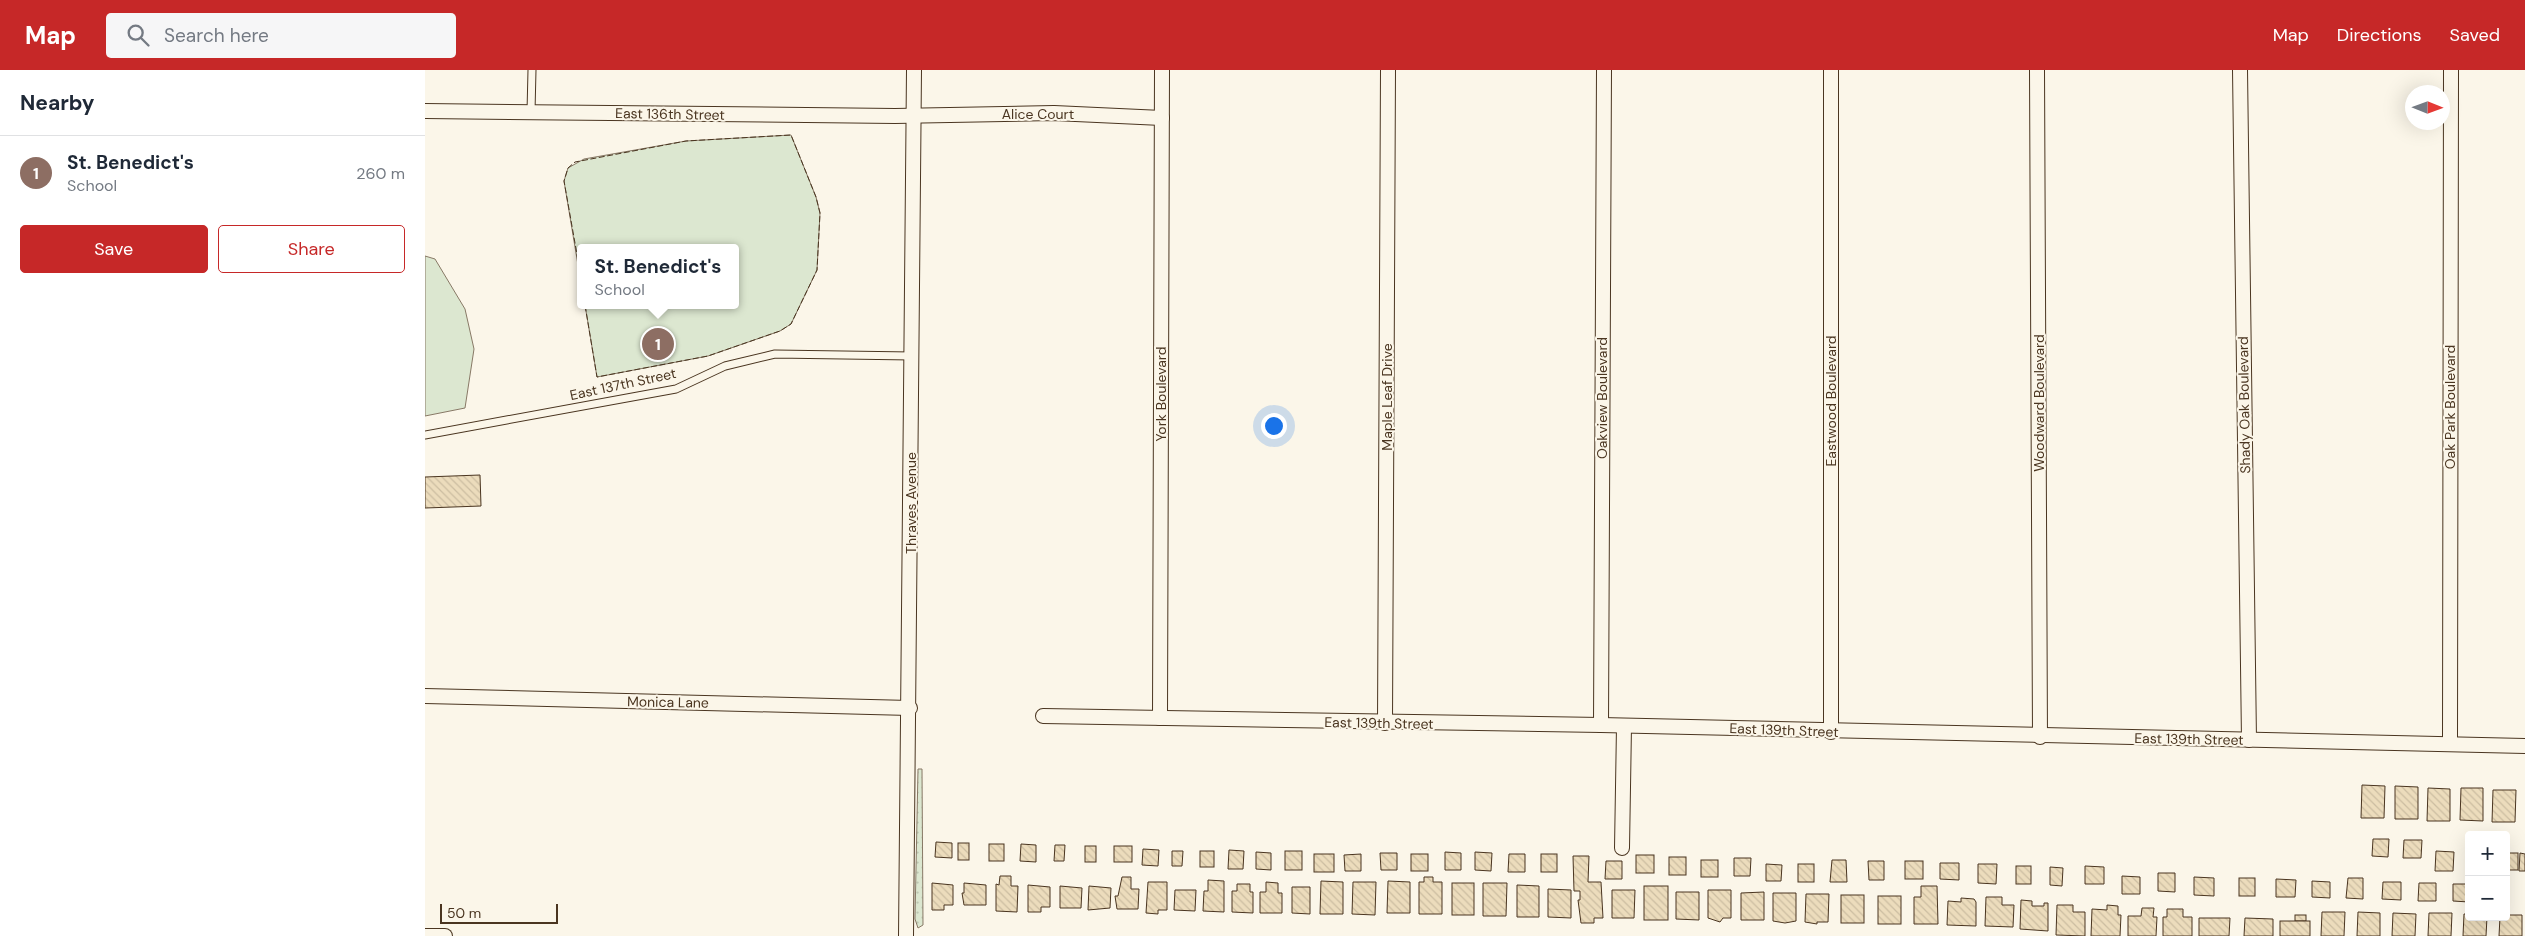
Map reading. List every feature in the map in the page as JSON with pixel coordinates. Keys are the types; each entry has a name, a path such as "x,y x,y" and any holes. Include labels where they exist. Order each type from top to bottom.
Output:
{"street":[{"name":"Thraves Avenue","path":"907,936 914,70"},
{"name":"York Boulevard","path":"1160,718 1162,70"},
{"name":"Maple Leaf Drive","path":"1385,723 1388,70"},
{"name":"Oakview Boulevard","path":"1601,725 1604,70"},
{"name":"Eastwood Boulevard","path":"1831,70 1831,732"},
{"name":"Woodward Boulevard","path":"2037,70 2041,737"},
{"name":"Shady Oak Boulevard","path":"2240,70 2249,740"},
{"name":"Oak Park Boulevard","path":"2450,743 2451,70"},
{"name":"East 136th Street","path":"425,111 914,115"},
{"name":"Alice Court","path":"914,115 1054,114 1162,118"},
{"name":"Monica Lane","path":"425,696 910,708"},
{"name":"East 139th Street","path":"1043,716 1601,725 2041,737 2450,743 2525,746"},
{"path":"1622,848 1625,726"},
{"path":"425,936 445,936"}],"lane":[{"path":"531,112 532,70"},
{"name":"East 137th Street","path":"425,434 676,389 725,366 775,354 912,356"}],"green space":[{"path":"791,135 816,197 820,213 817,270 791,324 780,331 708,356 597,377 586,309 739,309 739,244 577,244 577,259 564,181 568,168 584,159 686,141"},
{"path":"425,256 435,259 465,309 474,349 465,408 425,416"},
{"path":"918,769 922,769 923,925 918,928 915,919"}],"building":[{"path":"480,475 481,506 425,508 425,477"},
{"path":"2362,785 2385,786 2384,818 2361,818"},
{"path":"2395,786 2418,787 2418,819 2395,819"},
{"path":"2428,788 2450,789 2450,821 2427,821"},
{"path":"2461,788 2483,788 2483,821 2460,820"},
{"path":"2493,790 2516,790 2515,822 2492,822"},
{"path":"2373,839 2389,839 2388,857 2372,856"},
{"path":"2404,840 2422,840 2421,858 2403,858"},
{"path":"936,842 952,843 952,858 935,857"},
{"path":"958,843 969,843 969,860 958,860"},
{"path":"989,844 1004,844 1004,861 989,861"},
{"path":"1021,844 1036,845 1036,862 1020,861"},
{"path":"1055,845 1065,845 1064,861 1054,861"},
{"path":"1085,846 1096,846 1096,862 1085,862"},
{"path":"1114,846 1132,846 1132,862 1114,862"},
{"path":"1143,849 1159,850 1158,866 1142,865"},
{"path":"1229,850 1244,851 1243,869 1228,869"},
{"path":"1172,851 1183,851 1182,866 1172,866"},
{"path":"1200,851 1214,851 1214,867 1200,867"},
{"path":"1285,851 1302,851 1302,870 1285,870"},
{"path":"2436,851 2454,852 2453,871 2435,871"},
{"path":"1256,852 1271,853 1271,870 1256,869"},
{"path":"1445,852 1461,853 1461,870 1445,870"},
{"path":"1475,852 1492,853 1491,871 1475,870"},
{"path":"1380,853 1397,853 1397,870 1381,870"},
{"path":"2510,853 2518,853 2518,870 2510,870"},
{"path":"2520,853 2525,854 2525,871 2519,871"},
{"path":"1314,854 1334,854 1334,872 1314,872"},
{"path":"1361,854 1361,871 1345,871 1344,855"},
{"path":"1411,854 1428,854 1428,871 1411,871"},
{"path":"1509,854 1525,854 1525,872 1508,872"},
{"path":"1541,854 1557,854 1557,872 1541,872"},
{"path":"1636,855 1654,855 1654,873 1636,873"},
{"path":"1573,856 1589,856 1588,882 1601,882 1603,918 1594,918 1594,923 1581,923 1578,900 1580,900 1580,891 1574,891"},
{"path":"1669,857 1686,857 1686,875 1669,875"},
{"path":"1734,858 1751,858 1750,876 1734,876"},
{"path":"1701,860 1718,860 1718,877 1701,877"},
{"path":"1832,860 1846,860 1847,882 1830,882"},
{"path":"1606,861 1622,861 1622,879 1605,879"},
{"path":"1868,861 1884,861 1884,880 1869,880"},
{"path":"1905,861 1923,861 1923,879 1905,879"},
{"path":"1940,863 1959,863 1959,880 1940,879"},
{"path":"1766,864 1782,865 1781,881 1766,881"},
{"path":"1798,864 1814,864 1814,882 1798,882"},
{"path":"1978,864 1997,864 1996,884 1978,883"},
{"path":"2016,866 2031,866 2031,884 2016,884"},
{"path":"2085,866 2104,867 2104,884 2085,884"},
{"path":"2050,867 2063,868 2062,886 2050,885"},
{"path":"2158,873 2175,873 2175,892 2158,891"},
{"path":"1000,876 1011,876 1011,886 1018,886 1017,912 996,911 996,884 999,885"},
{"path":"2122,876 2140,877 2140,894 2122,894"},
{"path":"1122,877 1131,877 1131,889 1139,889 1138,909 1117,909 1115,896 1118,896"},
{"path":"1424,877 1433,877 1433,882 1442,882 1442,914 1419,914 1419,882 1424,882"},
{"path":"2194,877 2214,878 2214,896 2194,895"},
{"path":"2239,878 2255,878 2255,896 2239,896"},
{"path":"2348,878 2363,878 2363,899 2346,898"},
{"path":"2276,879 2296,880 2295,897 2276,897"},
{"path":"1208,880 1224,881 1224,912 1203,911 1204,891 1208,891"},
{"path":"1321,881 1343,882 1343,914 1320,914"},
{"path":"1388,881 1410,882 1410,913 1387,913"},
{"path":"2312,881 2330,882 2330,898 2312,897"},
{"path":"1148,882 1167,882 1167,910 1158,910 1158,914 1146,913"},
{"path":"1266,882 1278,883 1278,893 1282,893 1282,913 1260,913 1260,892 1266,892"},
{"path":"1353,882 1376,882 1375,915 1352,914"},
{"path":"2383,882 2401,882 2401,900 2382,899"},
{"path":"932,883 953,885 953,905 944,905 944,910 932,910"},
{"path":"964,883 986,885 986,905 964,905 962,893 964,893"},
{"path":"1452,883 1474,883 1474,915 1452,915"},
{"path":"1483,883 1507,883 1506,916 1483,916"},
{"path":"2419,883 2436,883 2436,901 2418,901"},
{"path":"1237,884 1250,884 1250,892 1253,892 1253,913 1232,912 1232,891 1237,891"},
{"path":"2453,884 2465,884 2465,902 2453,901"},
{"path":"1028,885 1050,887 1050,907 1041,907 1041,912 1028,912"},
{"path":"1517,885 1539,886 1539,917 1517,917"},
{"path":"1060,886 1082,888 1081,908 1060,908"},
{"path":"1089,886 1111,888 1110,908 1088,910"},
{"path":"1644,886 1668,886 1668,920 1644,920"},
{"path":"1921,886 1937,886 1938,924 1914,924 1914,897 1921,897"},
{"path":"1292,887 1310,887 1310,914 1292,913"},
{"path":"1548,889 1571,890 1571,918 1548,917"},
{"path":"1175,890 1196,890 1195,911 1174,910"},
{"path":"1612,890 1635,890 1634,918 1612,918"},
{"path":"1708,890 1731,890 1731,918 1723,918 1720,922 1708,918"},
{"path":"1676,892 1699,892 1699,920 1676,919"},
{"path":"1764,892 1764,920 1741,920 1741,893"},
{"path":"1773,893 1796,893 1796,921 1785,923 1773,921"},
{"path":"1806,894 1829,894 1828,922 1817,922 1817,924 1805,922"},
{"path":"1841,895 1864,895 1864,923 1841,923"},
{"path":"1878,896 1901,896 1901,924 1878,924"},
{"path":"1986,897 2002,897 2002,905 2014,905 2013,927 1985,926"},
{"path":"1961,898 1974,899 1976,902 1976,926 1947,925 1948,901 1961,902"},
{"path":"2021,900 2032,901 2032,906 2044,906 2044,903 2048,903 2048,931 2020,929"},
{"path":"2057,905 2073,905 2073,912 2085,912 2085,936 2056,935"},
{"path":"2107,905 2118,906 2118,915 2121,915 2120,936 2091,936 2092,909 2107,910"},
{"path":"2142,908 2154,908 2153,917 2157,917 2156,936 2128,936 2128,916 2141,916"},
{"path":"2167,909 2183,909 2183,917 2192,917 2192,936 2163,936 2163,917 2167,917"},
{"path":"2322,912 2345,912 2344,936 2321,936"},
{"path":"2358,912 2380,913 2380,936 2357,936"},
{"path":"2393,913 2416,914 2415,936 2392,936"},
{"path":"2429,913 2452,913 2451,936 2428,936"},
{"path":"2464,914 2465,921 2487,921 2486,936 2463,936"},
{"path":"2295,915 2306,915 2306,921 2295,921"},
{"path":"2510,915 2522,915 2522,936 2499,936 2500,921 2510,921"},
{"path":"2199,918 2230,918 2229,936 2199,936"},
{"path":"2245,918 2273,919 2273,936 2244,936"},
{"path":"2280,921 2310,921 2310,936 2280,936"}],"fence":[{"path":"577,254 564,181 568,168 575,162 686,141 791,135 816,197 820,213 817,270 791,324 780,331 708,356 597,377 586,309"}],"place":[{"name":"St. Benedict's","path":"658,344"}]}
